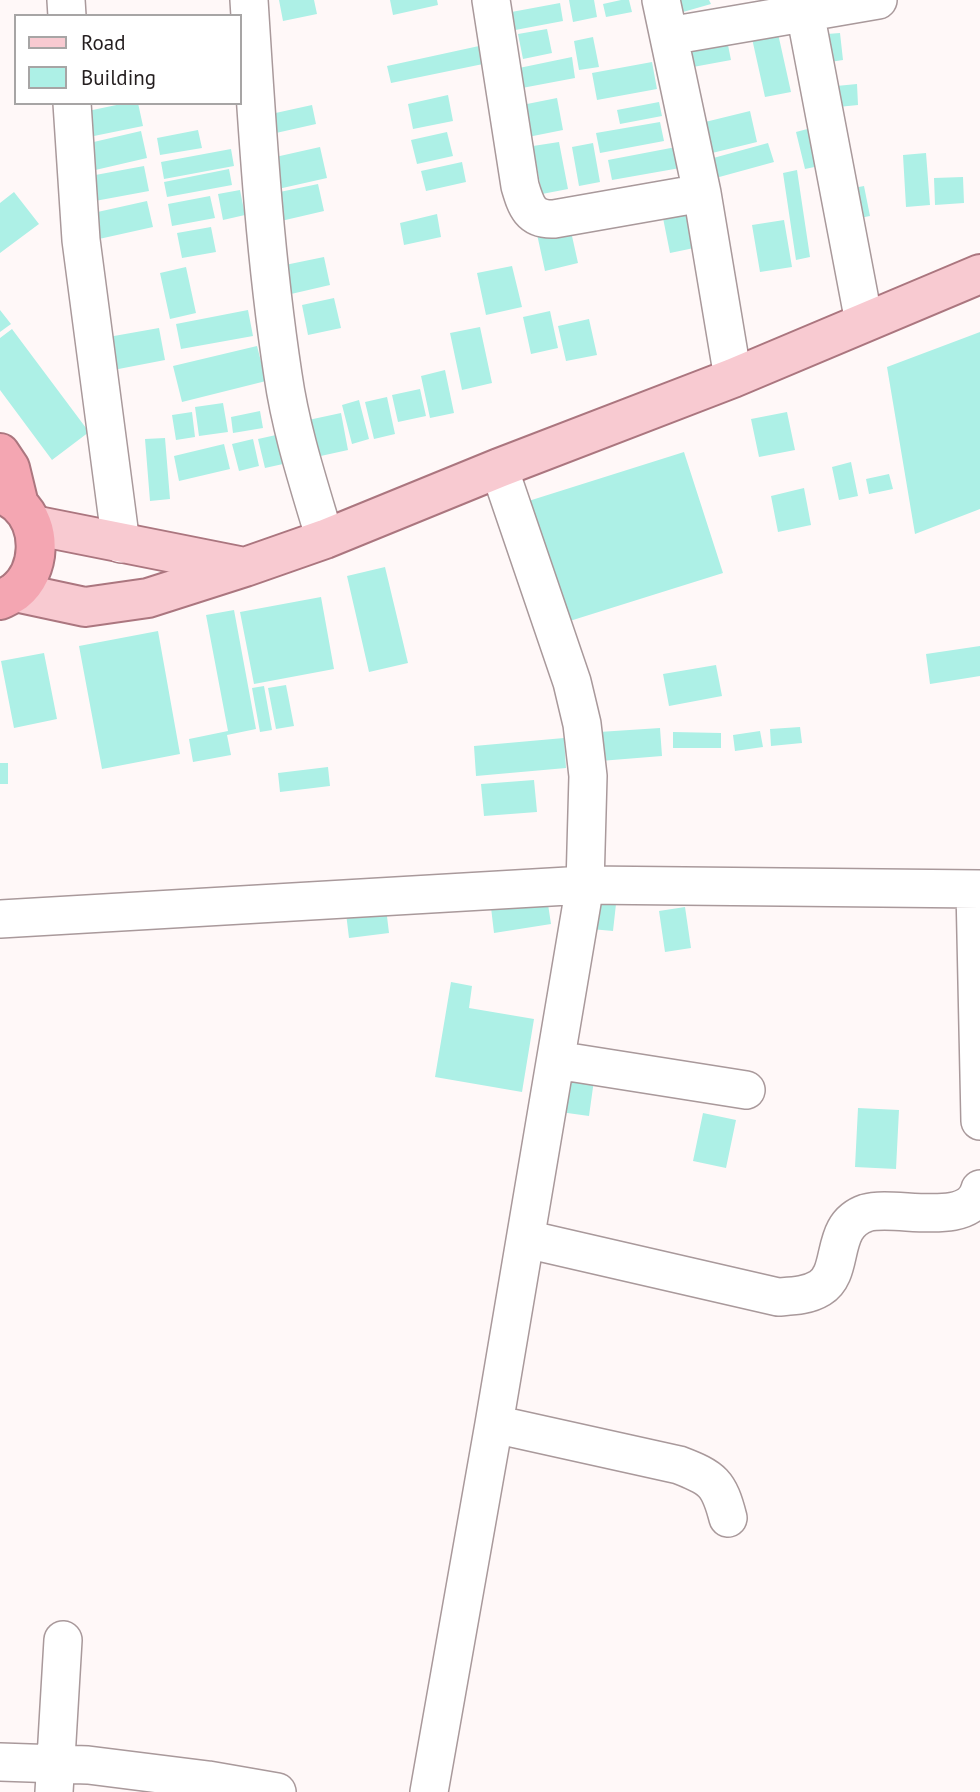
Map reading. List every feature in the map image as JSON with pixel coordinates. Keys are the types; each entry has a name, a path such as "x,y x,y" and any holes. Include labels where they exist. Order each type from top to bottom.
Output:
{"highway":[{"path":"0,453 10,468 17,508 36,550 30,573 7,596"}],"main road":[{"path":"7,596 85,607 148,598 245,567 325,540 499,468 733,378 980,274"},
{"path":"17,508 121,544 245,567"}],"street":[{"path":"249,0 262,191 283,376 295,440 325,540"},
{"path":"491,0 520,186 526,207 534,216 554,219 702,193"},
{"path":"662,0 702,193 733,378"},
{"path":"669,36 878,0"},
{"path":"805,12 864,322"},
{"path":"72,105 81,240 121,544"},
{"path":"429,1792 526,1239 584,885 588,776 582,724 572,682 499,468"},
{"path":"0,919 584,885 978,889 980,1121"},
{"path":"556,1060 746,1090"},
{"path":"526,1239 778,1297 802,1295 821,1288 829,1279 843,1233 857,1217 870,1212 945,1212 964,1209 978,1198"},
{"path":"494,1424 679,1465 698,1472 712,1481 722,1494 728,1518"},
{"path":"54,1778 63,1640"},
{"path":"0,1762 54,1778 88,1765 208,1780 277,1792"}],"building":[{"path":"279,0 314,0 317,14 283,21"},
{"path":"390,0 437,0 438,5 393,15"},
{"path":"569,0 594,0 597,17 573,22"},
{"path":"629,0 632,12 606,17 603,4"},
{"path":"672,0 709,0 711,4 676,14"},
{"path":"560,3 563,21 510,31 506,13"},
{"path":"547,29 552,53 523,59 518,34"},
{"path":"777,29 791,92 765,97 751,34"},
{"path":"725,30 731,60 693,67 688,37"},
{"path":"840,33 843,60 830,62 827,34"},
{"path":"593,37 599,67 579,70 574,41"},
{"path":"479,46 483,64 391,83 387,66"},
{"path":"572,57 575,78 522,88 519,68"},
{"path":"652,62 657,89 597,100 592,73"},
{"path":"857,84 858,105 828,108 826,87"},
{"path":"448,95 453,121 413,129 408,104"},
{"path":"557,98 563,130 528,137 522,105"},
{"path":"659,102 662,116 620,124 617,110"},
{"path":"116,105 138,105 143,126 89,137 83,112"},
{"path":"312,105 316,124 276,133 271,114"},
{"path":"750,111 757,142 708,154 701,123"},
{"path":"660,122 664,141 600,153 596,133"},
{"path":"815,127 824,165 805,169 796,132"},
{"path":"198,130 202,148 160,155 157,138"},
{"path":"141,131 147,158 91,171 85,144"},
{"path":"447,132 453,156 417,164 411,140"},
{"path":"559,142 568,189 542,194 533,146"},
{"path":"593,143 600,182 579,186 572,147"},
{"path":"768,143 774,162 712,179 706,160"},
{"path":"320,147 327,178 278,189 271,158"},
{"path":"676,147 680,168 612,180 608,160"},
{"path":"231,149 234,166 164,179 161,162"},
{"path":"926,153 930,205 906,207 903,155"},
{"path":"462,162 466,182 426,191 421,171"},
{"path":"144,166 149,191 95,201 90,176"},
{"path":"229,169 232,185 167,197 164,182"},
{"path":"797,170 810,257 796,260 783,173"},
{"path":"963,177 964,203 935,205 934,178"},
{"path":"318,184 324,211 281,221 275,193"},
{"path":"864,186 870,216 849,220 843,190"},
{"path":"240,190 245,215 223,220 218,194"},
{"path":"14,192 39,224 0,253 0,203"},
{"path":"210,196 215,218 172,226 168,204"},
{"path":"684,198 694,248 670,253 660,203"},
{"path":"147,201 153,227 99,239 93,213"},
{"path":"437,214 441,237 404,245 400,223"},
{"path":"568,218 578,263 545,271 535,225"},
{"path":"784,220 792,267 760,272 752,225"},
{"path":"211,227 216,252 182,258 177,233"},
{"path":"324,257 330,285 291,294 285,265"},
{"path":"512,266 522,307 486,315 477,273"},
{"path":"186,267 196,313 170,319 160,273"},
{"path":"334,298 341,328 308,335 302,305"},
{"path":"0,310 11,324 0,332"},
{"path":"248,310 253,336 181,349 176,324"},
{"path":"550,311 558,348 531,354 523,317"},
{"path":"589,319 597,355 566,361 558,326"},
{"path":"480,327 492,383 462,390 450,333"},
{"path":"159,328 165,360 103,372 97,339"},
{"path":"12,329 89,432 52,460 0,390 0,338"},
{"path":"980,332 980,509 915,534 887,367"},
{"path":"257,346 266,381 182,402 173,366"},
{"path":"445,370 454,413 430,418 421,376"},
{"path":"420,389 426,416 398,422 392,395"},
{"path":"387,397 395,434 374,439 365,402"},
{"path":"359,400 369,439 352,444 342,405"},
{"path":"223,403 228,432 199,436 195,407"},
{"path":"260,411 263,428 233,433 231,417"},
{"path":"192,412 195,437 176,440 172,415"},
{"path":"787,412 795,450 759,457 751,419"},
{"path":"341,413 348,450 307,459 299,422"},
{"path":"276,435 283,464 265,468 258,439"},
{"path":"165,438 170,499 150,501 145,439"},
{"path":"253,439 259,466 239,471 232,444"},
{"path":"224,444 230,469 179,481 174,456"},
{"path":"684,452 723,573 557,625 519,504"},
{"path":"851,462 858,496 839,500 832,467"},
{"path":"889,474 893,489 869,494 866,479"},
{"path":"804,488 811,525 778,532 771,496"},
{"path":"385,567 408,663 369,672 347,576"},
{"path":"321,597 334,669 254,684 240,612"},
{"path":"234,610 256,729 227,735 231,755 193,762 189,739 228,731 206,615"},
{"path":"158,631 180,754 102,769 79,646"},
{"path":"980,646 980,676 930,684 926,654"},
{"path":"44,653 57,719 14,728 1,661"},
{"path":"716,665 722,696 669,706 663,674"},
{"path":"286,685 294,726 276,729 268,688"},
{"path":"264,686 272,730 260,732 252,688"},
{"path":"800,727 802,743 771,746 770,729"},
{"path":"660,728 662,756 600,761 599,732"},
{"path":"760,731 763,747 735,751 733,735"},
{"path":"673,732 721,733 721,748 673,748"},
{"path":"564,738 566,768 476,776 474,746"},
{"path":"0,763 8,763 8,784 0,784"},
{"path":"328,767 330,786 280,792 278,773"},
{"path":"534,780 537,812 484,816 481,784"},
{"path":"546,891 551,924 494,933 490,899"},
{"path":"584,892 617,895 613,931 580,928"},
{"path":"385,900 389,933 349,938 345,905"},
{"path":"685,907 691,948 665,952 659,911"},
{"path":"451,982 472,986 469,1008 534,1019 522,1092 435,1077"},
{"path":"560,1068 595,1073 589,1116 553,1111"},
{"path":"858,1108 899,1110 896,1169 855,1167"},
{"path":"703,1113 736,1120 726,1168 693,1161"}]}
